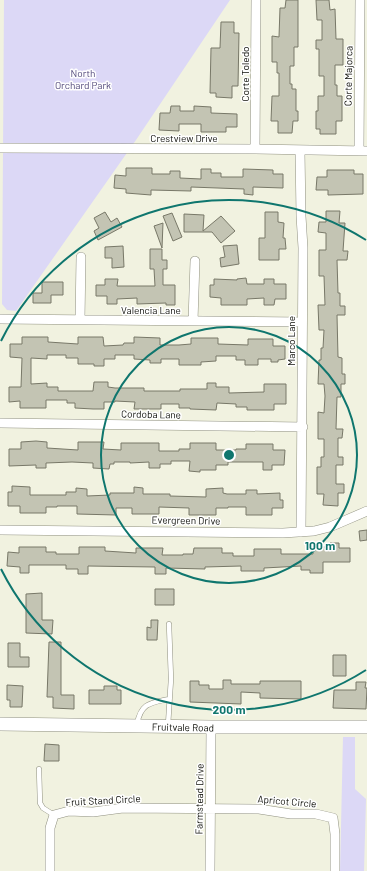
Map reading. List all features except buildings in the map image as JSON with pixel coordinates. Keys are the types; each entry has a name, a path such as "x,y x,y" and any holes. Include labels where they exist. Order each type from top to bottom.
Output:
{"street":[{"name":"Corte Toledo","path":"255,149 256,0"},
{"name":"Corte Majorca","path":"360,0 363,151"},
{"name":"Crestview Drive","path":"0,148 363,151"},
{"name":"Marco Lane","path":"300,151 303,248 301,532"},
{"path":"80,257 80,320"},
{"path":"193,321 194,260"},
{"name":"Valencia Lane","path":"0,319 302,322"},
{"name":"Cordoba Lane","path":"0,423 302,427"},
{"name":"Evergreen Drive","path":"0,530 283,533 314,531 330,527 367,511"},
{"name":"Fruitvale Road","path":"0,724 211,727 367,727"},
{"name":"Farmstead Drive","path":"210,871 211,727"},
{"name":"Fruit Stand Circle","path":"50,871 50,828 54,815 69,811 93,812 122,808 210,809"},
{"name":"Apricot Circle","path":"210,809 259,809 291,814 316,814 332,818 335,834 335,871"}],"lane":[{"path":"168,726 171,668 169,624"},
{"path":"137,726 139,714 143,708 150,703 169,699"},
{"path":"40,769 40,803 43,808 54,815"}],"green space":[{"name":"North Orchard Park","path":"4,0 230,0 136,140 16,311 7,310 2,304"},
{"path":"343,737 355,737 355,789 366,799 364,871 340,871"}]}
